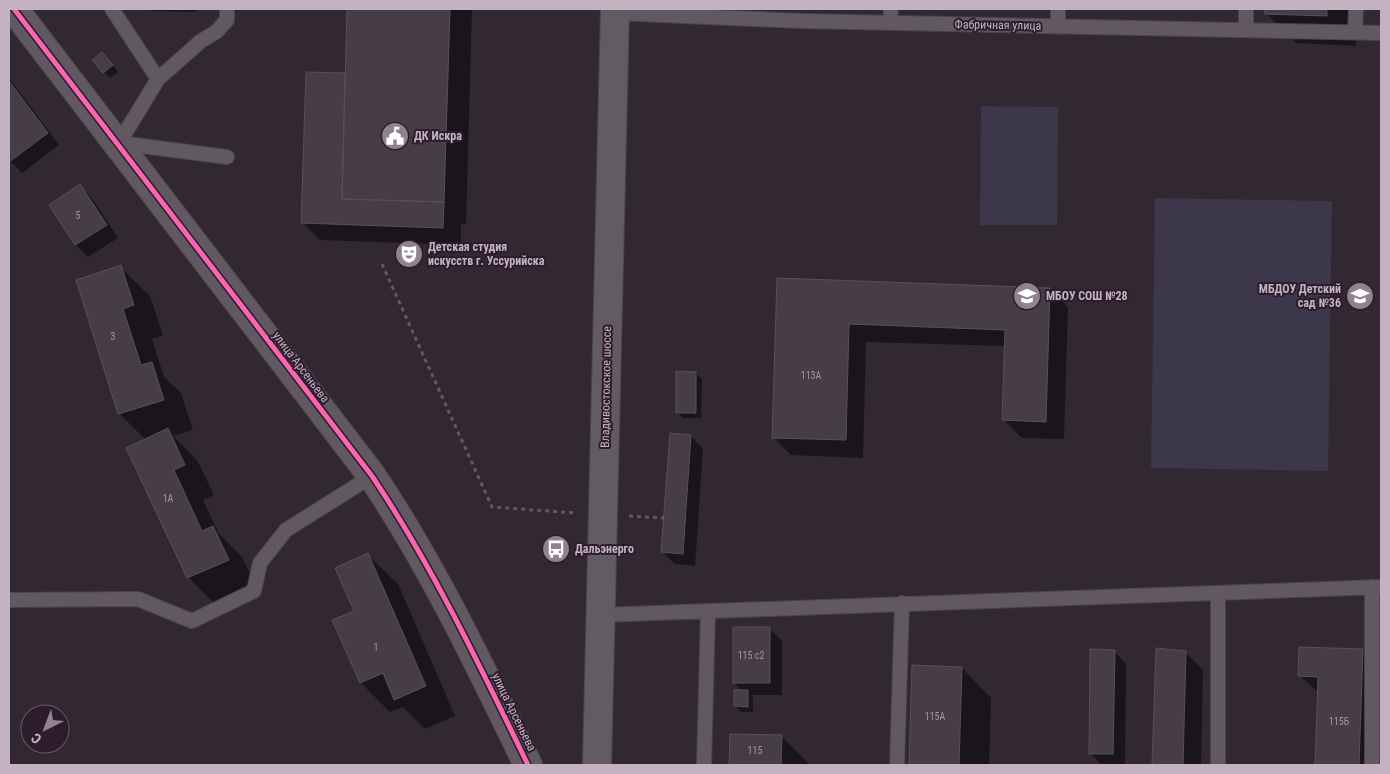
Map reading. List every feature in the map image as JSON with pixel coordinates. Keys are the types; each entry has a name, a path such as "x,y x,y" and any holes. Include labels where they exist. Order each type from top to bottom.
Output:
{"highway":[{"name":"Владивостокское шоссе","path":"596,765 615,11"}],"street":[{"name":"улица Арсеньева","path":"14,9 119,143 372,476 402,521 469,644 528,765"}],"lane":[{"path":"112,9 158,78"},
{"path":"227,157 119,143 158,78 201,41 216,32 227,20 228,9"},
{"path":"1058,9 1058,26"},
{"path":"1246,9 1246,28"},
{"path":"1355,32 1356,9"},
{"name":"Фабричная улица","path":"615,11 890,16 1058,26 1246,28 1381,33"},
{"path":"9,600 138,599 192,620 254,591 260,563 286,530 372,476"},
{"path":"600,615 1377,587 1372,765"},
{"path":"1218,593 1218,765"},
{"path":"897,765 902,603"},
{"path":"704,765 708,611"}],"path":[{"path":"382,264 492,508"}],"shaded area":[{"path":"981,106 1058,107 1057,225 980,225"},
{"path":"1155,198 1332,201 1328,471 1151,468"}],"building":[{"name":"ДК Искра","path":"347,9 450,9 444,202 342,199"},
{"path":"1265,9 1327,9 1327,16 1265,14"},
{"path":"102,52 113,65 103,73 92,60"},
{"path":"306,72 345,73 342,199 444,202 443,228 301,223"},
{"path":"9,81 48,133 9,162"},
{"path":"80,184 107,225 75,245 49,205"},
{"path":"121,265 134,305 123,309 141,365 152,362 164,400 118,414 76,280"},
{"path":"777,278 1050,288 1046,422 1002,420 1005,330 849,324 846,440 772,438"},
{"path":"676,371 696,372 696,413 676,413"},
{"path":"168,428 185,465 174,470 202,531 213,526 229,560 187,578 126,448"},
{"path":"670,433 691,435 683,554 661,552"},
{"path":"368,553 426,686 394,700 383,673 360,683 332,620 354,611 335,568"},
{"path":"733,627 770,627 770,683 733,683"},
{"path":"1299,647 1363,649 1359,765 1315,765 1318,677 1298,676"},
{"path":"1156,648 1186,651 1183,765 1152,765"},
{"path":"1090,649 1115,650 1113,754 1089,754"},
{"path":"912,665 962,667 959,765 909,765"},
{"path":"734,690 748,690 748,707 734,706"},
{"path":"730,734 782,735 781,765 729,765"}],"cycle path":[{"path":"14,9 372,476 436,581 528,765"}],"place":[{"name":"ДК Искра","path":"395,136"},
{"name":"Детская студия искусств г. Уссурийска","path":"409,254"},
{"name":"МБОУ СОШ №28","path":"1027,296"},
{"name":"МБДОУ Детский сад №36","path":"1360,296"},
{"name":"Дальэнерго","path":"556,549"}]}
